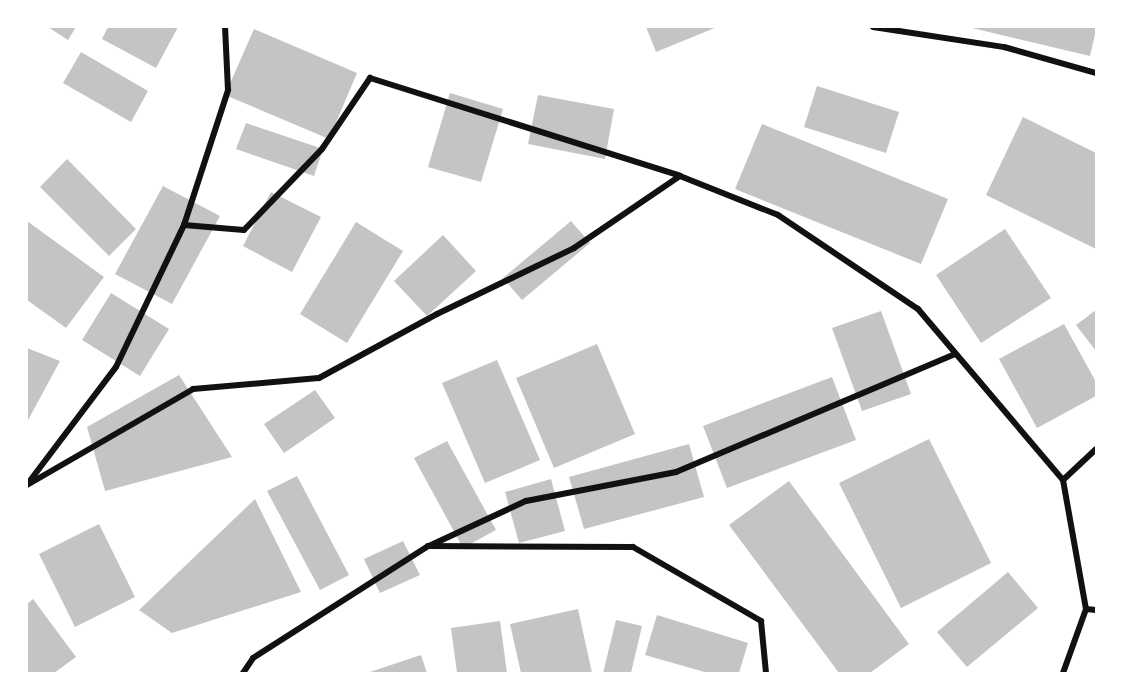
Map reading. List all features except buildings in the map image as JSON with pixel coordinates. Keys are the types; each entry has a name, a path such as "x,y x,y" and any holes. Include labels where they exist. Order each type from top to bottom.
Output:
{"street":[{"path":"27,485 116,367 184,225 228,90 225,27"},
{"path":"873,27 1004,47 1096,73"},
{"path":"184,225 244,230 322,149 370,78 681,176 778,214 918,309 1063,480 1086,609 1063,673"},
{"path":"27,485 193,389 319,378 437,314 574,248 681,176"},
{"path":"243,673 253,658 428,546 526,501 676,472 955,354"},
{"path":"1063,480 1096,449"},
{"path":"428,546 633,548 761,621 766,673"},
{"path":"1086,609 1096,610"}]}
